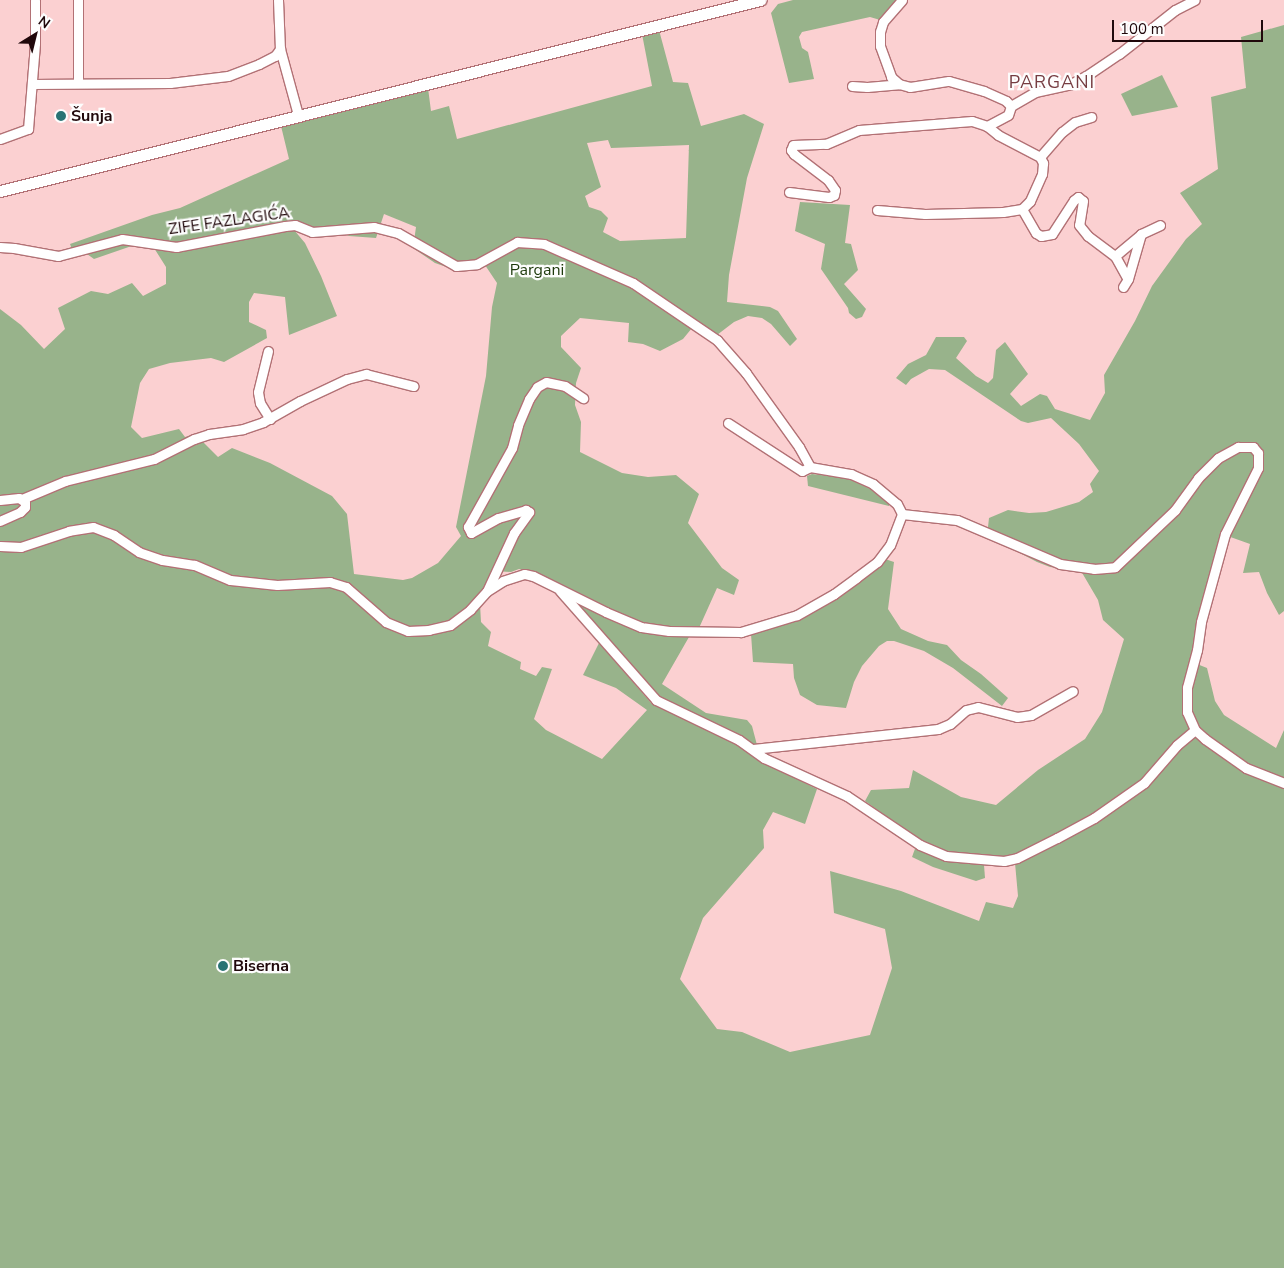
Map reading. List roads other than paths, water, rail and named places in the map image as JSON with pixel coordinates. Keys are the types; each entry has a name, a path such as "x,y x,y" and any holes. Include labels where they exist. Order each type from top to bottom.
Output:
{"street":[{"path":"0,139 28,129 35,43 35,0"},
{"path":"78,0 78,82"},
{"path":"278,0 280,49 298,115"},
{"path":"0,191 760,0"},
{"path":"899,84 891,77 886,65 880,46 880,32 883,22 902,0"},
{"path":"987,126 1008,115 1011,106 1035,92 1068,85 1086,76 1119,54 1168,15 1195,0"},
{"path":"32,84 170,82 228,76 275,56 280,49"},
{"path":"852,86 867,87 899,84 910,87 949,81 984,91 1006,101 1011,106"},
{"path":"1040,157 1062,132 1075,122 1091,117"},
{"path":"789,192 828,197 834,195 835,190 828,180 794,154 791,150 793,145 826,144 859,130 972,121 987,126 998,135 1040,157 1043,163 1042,174 1030,201 1022,209 1003,212 926,214 877,210"},
{"path":"1022,209 1036,233 1041,236 1052,234 1074,200 1081,197 1083,201 1079,226 1088,236 1115,256 1128,279"},
{"name":"ZIFE FAZLAGIĆA","path":"0,247 58,256 122,239 176,247 285,226 295,225 312,232 374,227 398,233 456,266 477,264 517,242 544,244 633,283 717,340 746,373 799,447 810,467"},
{"path":"1115,256 1141,234 1160,225"},
{"path":"1123,287 1128,279 1141,234"},
{"path":"268,351 258,392 260,403 270,419"},
{"path":"0,500 22,499 66,481 154,459 194,439 209,434 243,429 270,419 300,401 347,378 366,374 413,386"},
{"path":"487,591 514,533 529,512 526,510 498,518 471,533 468,528 512,448 518,425 529,400 537,387 546,382 565,386 583,398"},
{"path":"0,546 21,547 69,531 93,527 114,534 139,552 162,560 194,565 230,580 277,585 330,582 346,587 386,622 408,631 429,630 450,624 470,610 487,591 503,581 524,574 533,576 641,627 670,631 741,632 798,615 834,594 856,578 876,562 890,545 902,514 897,504 873,484 851,474 810,467 802,471 728,423"},
{"path":"902,514 957,520 1060,564 1094,569 1115,567 1175,510 1198,478 1218,458 1238,447 1253,447 1258,453 1258,468 1225,534 1203,613 1187,688 1188,712 1195,730 1205,739 1246,768 1284,783"},
{"path":"0,521 20,512 25,507 22,499"},
{"path":"558,589 656,700 739,740 795,773 847,796 920,844 946,856 1004,861 1017,858 1057,838 1101,813 1144,783 1177,744 1195,730"},
{"path":"753,749 938,729 950,724 966,710 978,707 1017,717 1031,715 1074,691"}],"place":[{"name":"Šunja","path":"61,116"},
{"name":"Biserna","path":"223,966"}],"district":[{"name":"PARGANI","path":"1052,82"}],"park label":[{"name":"Pargani","path":"537,270"}]}
